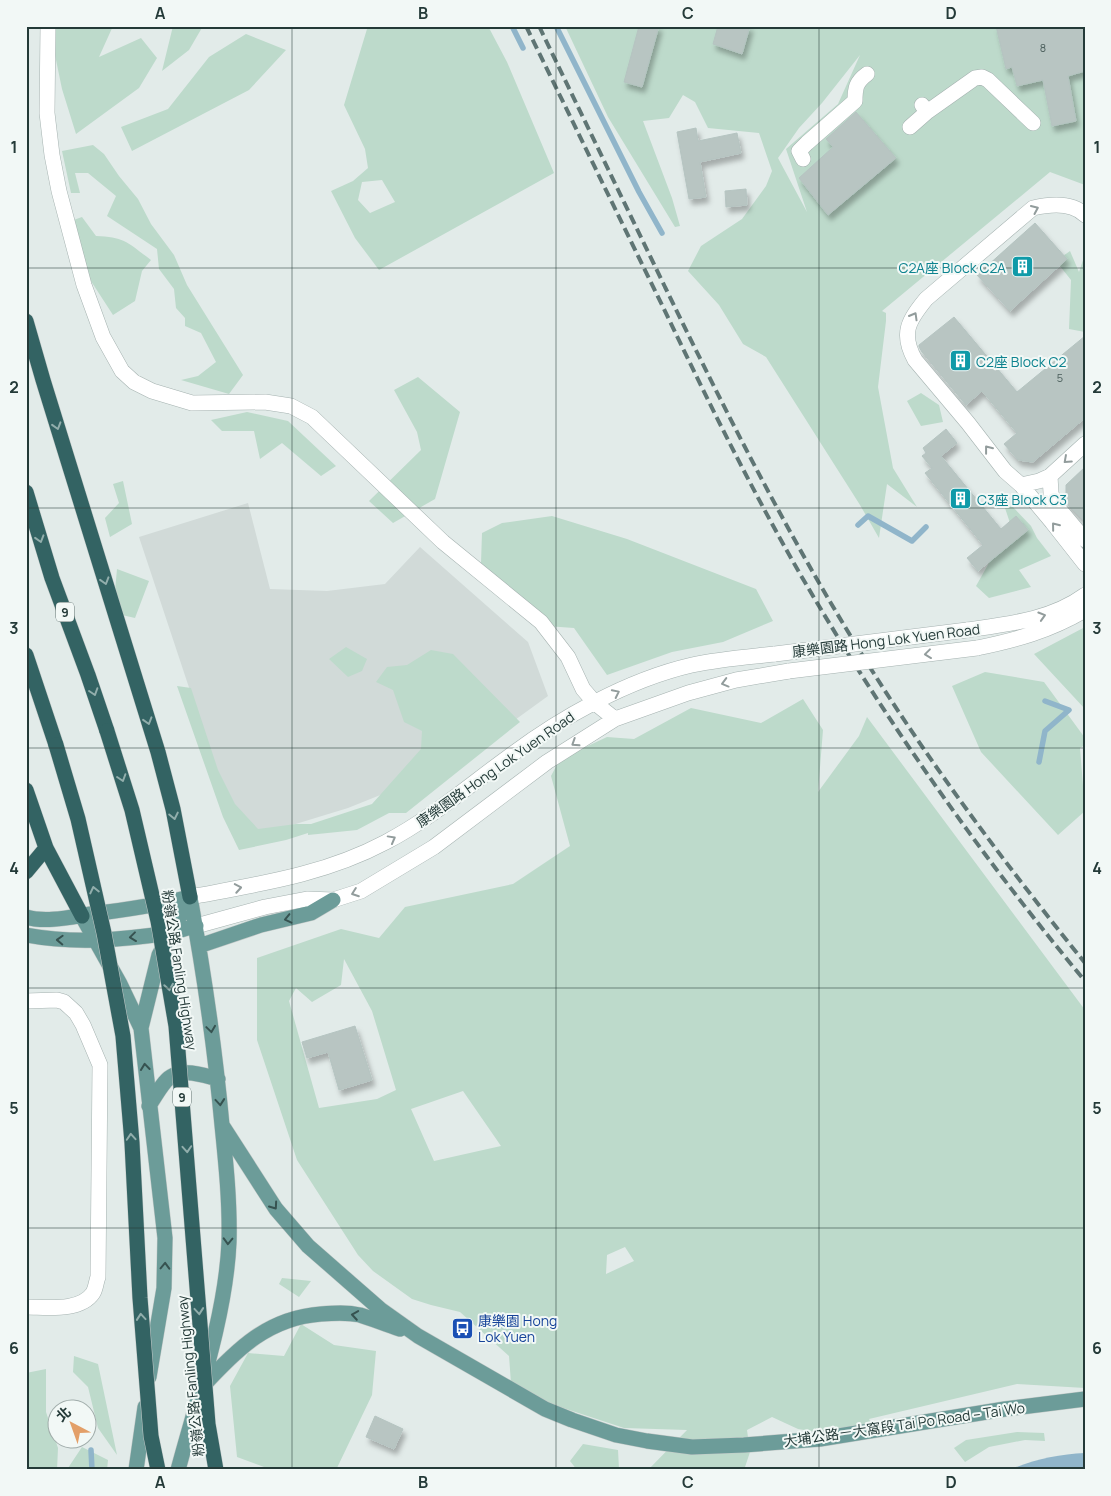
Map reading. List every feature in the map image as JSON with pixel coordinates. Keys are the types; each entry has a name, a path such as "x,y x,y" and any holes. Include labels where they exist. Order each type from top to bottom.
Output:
{"highway":[{"path":"26,321 42,380 158,752 173,809 190,897"},
{"name":"粉嶺公路 Fanling Highway","path":"26,492 52,578 88,675 132,810 156,911 176,1026 208,1424 216,1470"},
{"path":"26,655 78,819 104,933 123,1036 132,1143 151,1436 158,1470"},
{"path":"26,790 46,848 82,916"},
{"path":"26,872 46,848"}],"main road":[{"name":"康樂園路 Hong Lok Yuen Road","path":"26,917 46,920 82,916 157,905 190,897"},
{"path":"178,1470 213,1339 224,1288 229,1242 227,1175 218,1079 196,926 190,897"},
{"path":"141,1028 159,955 190,897"},
{"path":"199,946 261,925 311,914 333,900"},
{"path":"82,916 120,984 141,1028 165,1238 166,1264 162,1308 150,1372 136,1470"},
{"name":"康樂園路 Hong Lok Yuen Road","path":"26,935 54,940 95,941 171,932 196,926"},
{"path":"149,1106 166,1080 181,1073 196,1073 218,1079"},
{"name":"大埔公路－大窩段 Tai Po Road – Tai Wo","path":"222,1125 276,1208 308,1246 380,1308 418,1336 513,1392 545,1409 616,1435 647,1442 692,1447 744,1445 820,1439 1005,1408 1085,1399"},
{"name":"大埔公路－大窩段 Tai Po Road – Tai Wo","path":"200,1389 230,1357 257,1335 282,1322 308,1315 336,1313 359,1315 418,1336"}],"street":[{"path":"48,26 47,113 52,155 84,285 103,337 122,371 134,382 152,391 192,403 265,402 291,406 312,417 443,542 541,622 568,657 583,689 595,703 615,719"},
{"path":"803,159 799,151 855,101 855,86 867,74"},
{"path":"910,127 925,109 975,78 982,77 988,80 1033,123"},
{"path":"1085,215 1078,208 1070,206 1044,205 1033,208 926,299 912,317 908,336 911,353 915,360 1005,471 1021,486 1085,564"},
{"path":"1021,486 1050,476 1085,444"},
{"path":"1050,476 1051,493 1054,503 1085,540"},
{"name":"康樂園路 Hong Lok Yuen Road","path":"190,897 299,876 369,850 422,820 532,740 572,715 632,686 676,669 694,665 1012,623 1046,615 1063,608 1085,595"},
{"name":"康樂園路 Hong Lok Yuen Road","path":"196,926 265,906 307,899 333,900 360,891 434,847 547,762 615,719 688,693 736,680 789,671 977,648 1036,634 1085,610"},
{"path":"26,1308 76,1305 87,1300 94,1291 98,1278 100,1065 76,1013 64,1002 28,998"}],"shaded area":[{"path":"248,503 270,589 327,591 385,584 420,547 528,642 548,696 450,767 348,808 240,841 139,537"}],"green space":[{"path":"49,26 113,26 99,57 141,38 157,58 139,88 76,134 62,89"},
{"path":"173,26 203,26 189,50 162,71"},
{"path":"369,26 488,26 507,62 554,173 379,270 355,238 331,191 353,181 368,168 365,149 344,105","holes":["382,180 395,202 370,213 358,200 362,182"]},
{"path":"565,26 1085,26 1085,185 1050,172 882,311 886,313 886,321 878,387 893,468 917,507 887,484 879,538 766,357 743,344 719,305 688,271 701,246 742,219 766,186 772,171 759,133 708,128 695,102 683,95 669,118 643,121 672,198 680,226 675,227 608,117","holes":["860,55 838,104 786,149 807,212 778,158 799,128 822,103"]},
{"path":"246,34 286,50 249,90 132,151 121,127 168,109 209,57"},
{"path":"93,145 104,154 138,199 151,224 174,255 187,285 243,375 229,394 181,380 198,376 216,362 201,333 185,326 185,318 176,308 174,289 159,269 157,249 107,216 116,196 88,173 75,173 80,193 71,193 62,151"},
{"path":"82,217 96,236 114,238 126,242 151,260 142,271 135,301 113,315 89,278 68,222"},
{"path":"1070,251 1079,272 1085,254 1085,332 1069,329 1071,280 1056,261"},
{"path":"418,377 460,412 435,499 393,523 369,501 421,450 417,432 394,390"},
{"path":"921,393 939,405 943,422 921,426 907,401"},
{"path":"247,412 288,421 336,466 321,476 282,443 260,459 254,431 222,431 211,420"},
{"path":"123,481 132,524 110,537 105,518 119,503 113,484"},
{"path":"1012,506 1031,526 1037,538 1051,556 1019,570 1031,587 989,598 976,586 999,545 1013,532 1005,508"},
{"path":"552,516 627,539 756,589 773,621 723,642 672,652 607,675 574,628 532,625 481,563 482,533 502,523"},
{"path":"117,569 149,581 135,618 113,613"},
{"path":"1085,627 1085,709 1034,654"},
{"path":"346,647 367,659 362,671 348,677 329,659"},
{"path":"431,650 453,654 520,722 406,813 389,813 357,830 308,835 308,833 286,840 239,850 223,817 177,686 191,688 218,770 235,804 258,829 311,824 372,804 421,749 422,731 404,722 393,690 376,682 387,667 407,665"},
{"path":"985,672 1044,682 1085,738 1085,745 1080,748 1085,811 1058,835 981,752 952,686"},
{"path":"803,699 823,730 818,792 859,736 867,717 1085,1010 1085,1388 1017,1384 869,1419 877,1435 852,1438 798,1429 772,1417 747,1430 750,1452 744,1470 648,1470 687,1430 624,1428 545,1402 511,1383 509,1356 460,1312 412,1299 373,1271 358,1255 297,1160 257,1040 257,958 341,929 379,938 405,907 513,884 570,846 551,776 560,759 607,737 634,739 691,708 761,723","holes":["344,959 372,1011 396,1090 377,1099 319,1108 289,1001 296,988 312,1002 341,985","463,1091 501,1146 434,1161 411,1109","625,1247 634,1261 606,1274 607,1255"]},
{"path":"282,1278 311,1281 299,1297 279,1284"},
{"path":"301,1324 334,1345 376,1351 372,1395 336,1470 272,1470 237,1457 230,1386 248,1353 284,1356"},
{"path":"74,1356 98,1364 117,1455 98,1428 98,1398 91,1398 88,1387 73,1372"},
{"path":"46,1369 48,1448 58,1448 57,1470 26,1470 26,1373"},
{"path":"1017,1432 1044,1433 1045,1441 1025,1440 989,1447 965,1462 954,1448 966,1440"},
{"path":"583,1444 618,1450 619,1469 577,1470 570,1461"},
{"path":"81,1448 108,1460 107,1470 70,1470 68,1468"}],"water":[{"path":"1085,1453 1085,1470 1009,1470 1046,1458"}],"building":[{"path":"639,26 659,26 642,87 624,82"},
{"path":"718,26 750,26 742,54 713,44"},
{"path":"996,26 1085,26 1085,71 1068,76 1076,121 1052,126 1043,80 1017,86 1012,67 1006,69"},
{"path":"856,112 896,158 828,215 799,178 833,147 826,139"},
{"path":"696,128 698,141 737,133 741,153 700,162 706,197 689,199 677,132"},
{"path":"746,189 747,205 726,207 725,191"},
{"name":"C2A座 Block C2A","path":"1035,223 1067,259 1010,311 977,275"},
{"path":"954,317 1017,392 1085,336 1085,418 1033,462 1018,460 1004,444 1017,433 982,391 966,405 919,347 919,345"},
{"name":"C3座 Block C3","path":"946,429 957,443 941,456 1001,529 1016,516 1028,530 978,571 967,558 983,545 925,473 932,468 922,456 926,453 923,448"},
{"path":"1085,467 1085,522 1066,503 1066,485"},
{"path":"355,1026 372,1080 339,1090 328,1052 307,1058 302,1042"},
{"path":"375,1416 403,1429 394,1449 366,1437"}],"waterway":[{"path":"512,26 523,48"},
{"path":"556,26 639,192 662,233"},
{"path":"858,525 868,516 912,541 926,527"},
{"path":"1039,762 1045,731 1069,710 1045,701"},
{"path":"91,1450 92,1470"}],"railway":[{"path":"526,26 713,410 748,479 803,579 867,684 936,786 1008,885 1085,981"},
{"path":"539,26 707,373 773,500 820,584 899,713 958,798 1085,963"}],"place":[{"name":"C2A座 Block C2A","path":"1022,267"},
{"name":"C2座 Block C2","path":"960,361"},
{"name":"C3座 Block C3","path":"961,499"},
{"name":"康樂園 Hong Lok Yuen","path":"462,1328"}]}
